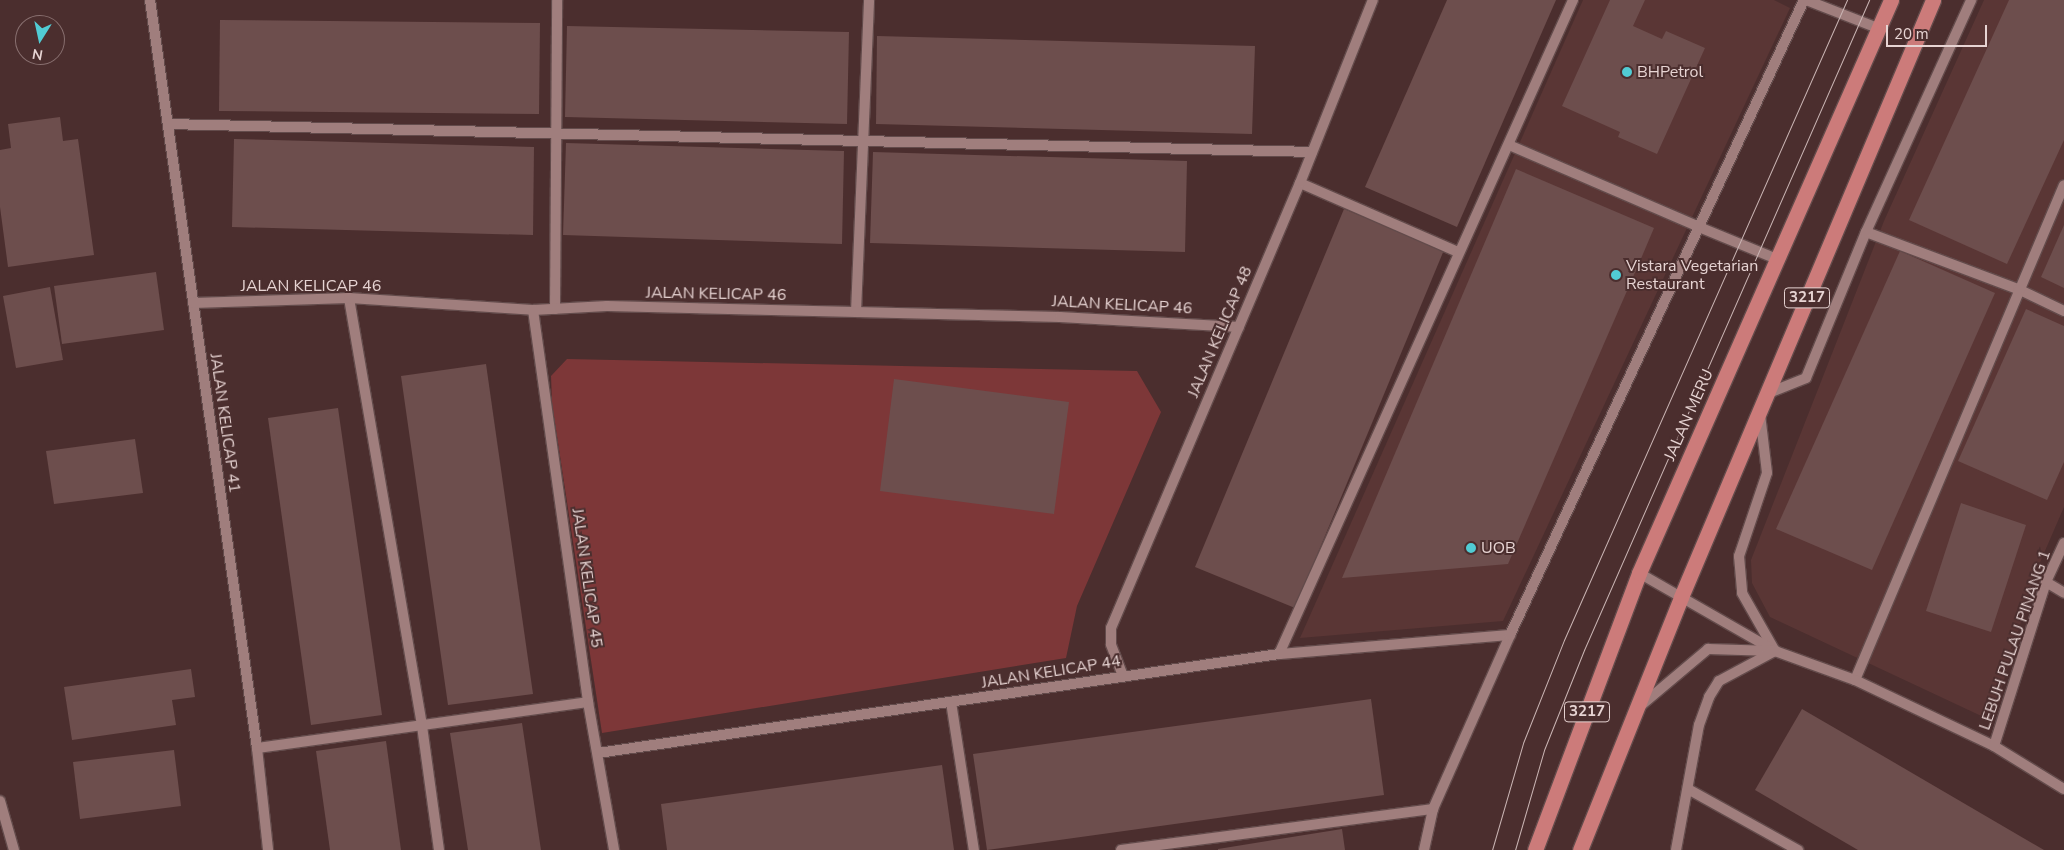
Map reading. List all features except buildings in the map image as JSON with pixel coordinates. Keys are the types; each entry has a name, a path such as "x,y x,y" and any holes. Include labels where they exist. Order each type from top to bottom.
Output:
{"highway":[{"name":"JALAN MERU","path":"1535,850 1639,573 1891,0"},
{"name":"3217","path":"1580,850 1681,597 1933,0"}],"street":[{"name":"JALAN KELICAP 41","path":"150,0 257,748 268,850"},
{"path":"554,309 557,0"},
{"path":"856,312 861,141 868,0"},
{"name":"JALAN KELICAP 48","path":"1123,676 1111,644 1112,628 1300,183 1373,0"},
{"path":"1279,654 1458,252 1509,145 1574,0"},
{"path":"1424,850 1433,809 1510,635 1805,0 1878,28"},
{"path":"1766,394 1806,378 1866,232 1971,0"},
{"path":"168,124 1312,152"},
{"path":"1509,145 1777,259"},
{"path":"1300,183 1458,252"},
{"path":"1855,680 2018,289 2064,185"},
{"path":"1866,232 2018,289 2064,311"},
{"path":"349,298 422,726 439,850"},
{"name":"JALAN KELICAP 46","path":"193,303 349,298 533,310 606,306 856,312 1060,317 1239,327"},
{"name":"JALAN KELICAP 45","path":"533,310 588,702 614,850"},
{"path":"1760,410 1767,473 1739,556 1742,593 1775,651"},
{"name":"LEBUH PULAU PINANG 1","path":"1994,746 2046,582 2064,543"},
{"path":"1639,573 1775,651 1855,680 1994,746 2064,789"},
{"path":"2046,582 2064,593"},
{"name":"JALAN KELICAP 44","path":"598,753 1279,654 1510,635"},
{"path":"1638,708 1708,649 1775,651"},
{"path":"1676,850 1700,725 1709,697 1719,681 1775,651"},
{"path":"257,748 588,702"},
{"path":"951,702 974,850"},
{"path":"1688,789 1798,850"},
{"path":"0,802 14,850"},
{"path":"1121,850 1433,809"}],"shaded area":[{"path":"1583,0 1774,0 1790,8 1503,621 1300,638"},
{"path":"1984,0 2064,0 2064,507 2035,574 1992,721 1770,617 1752,583 1751,560 1884,221"},
{"path":"567,359 1137,371 1161,412 1077,606 1066,658 602,733 552,403 551,376"}],"tram line":[{"path":"1492,850 1523,743 1564,640 1847,0"},
{"path":"1515,850 1544,750 1584,650 1869,0"}],"place":[{"name":"BHPetrol","path":"1627,72"},
{"name":"Vistara Vegetarian Restaurant","path":"1616,275"},
{"name":"UOB","path":"1471,548"}]}
